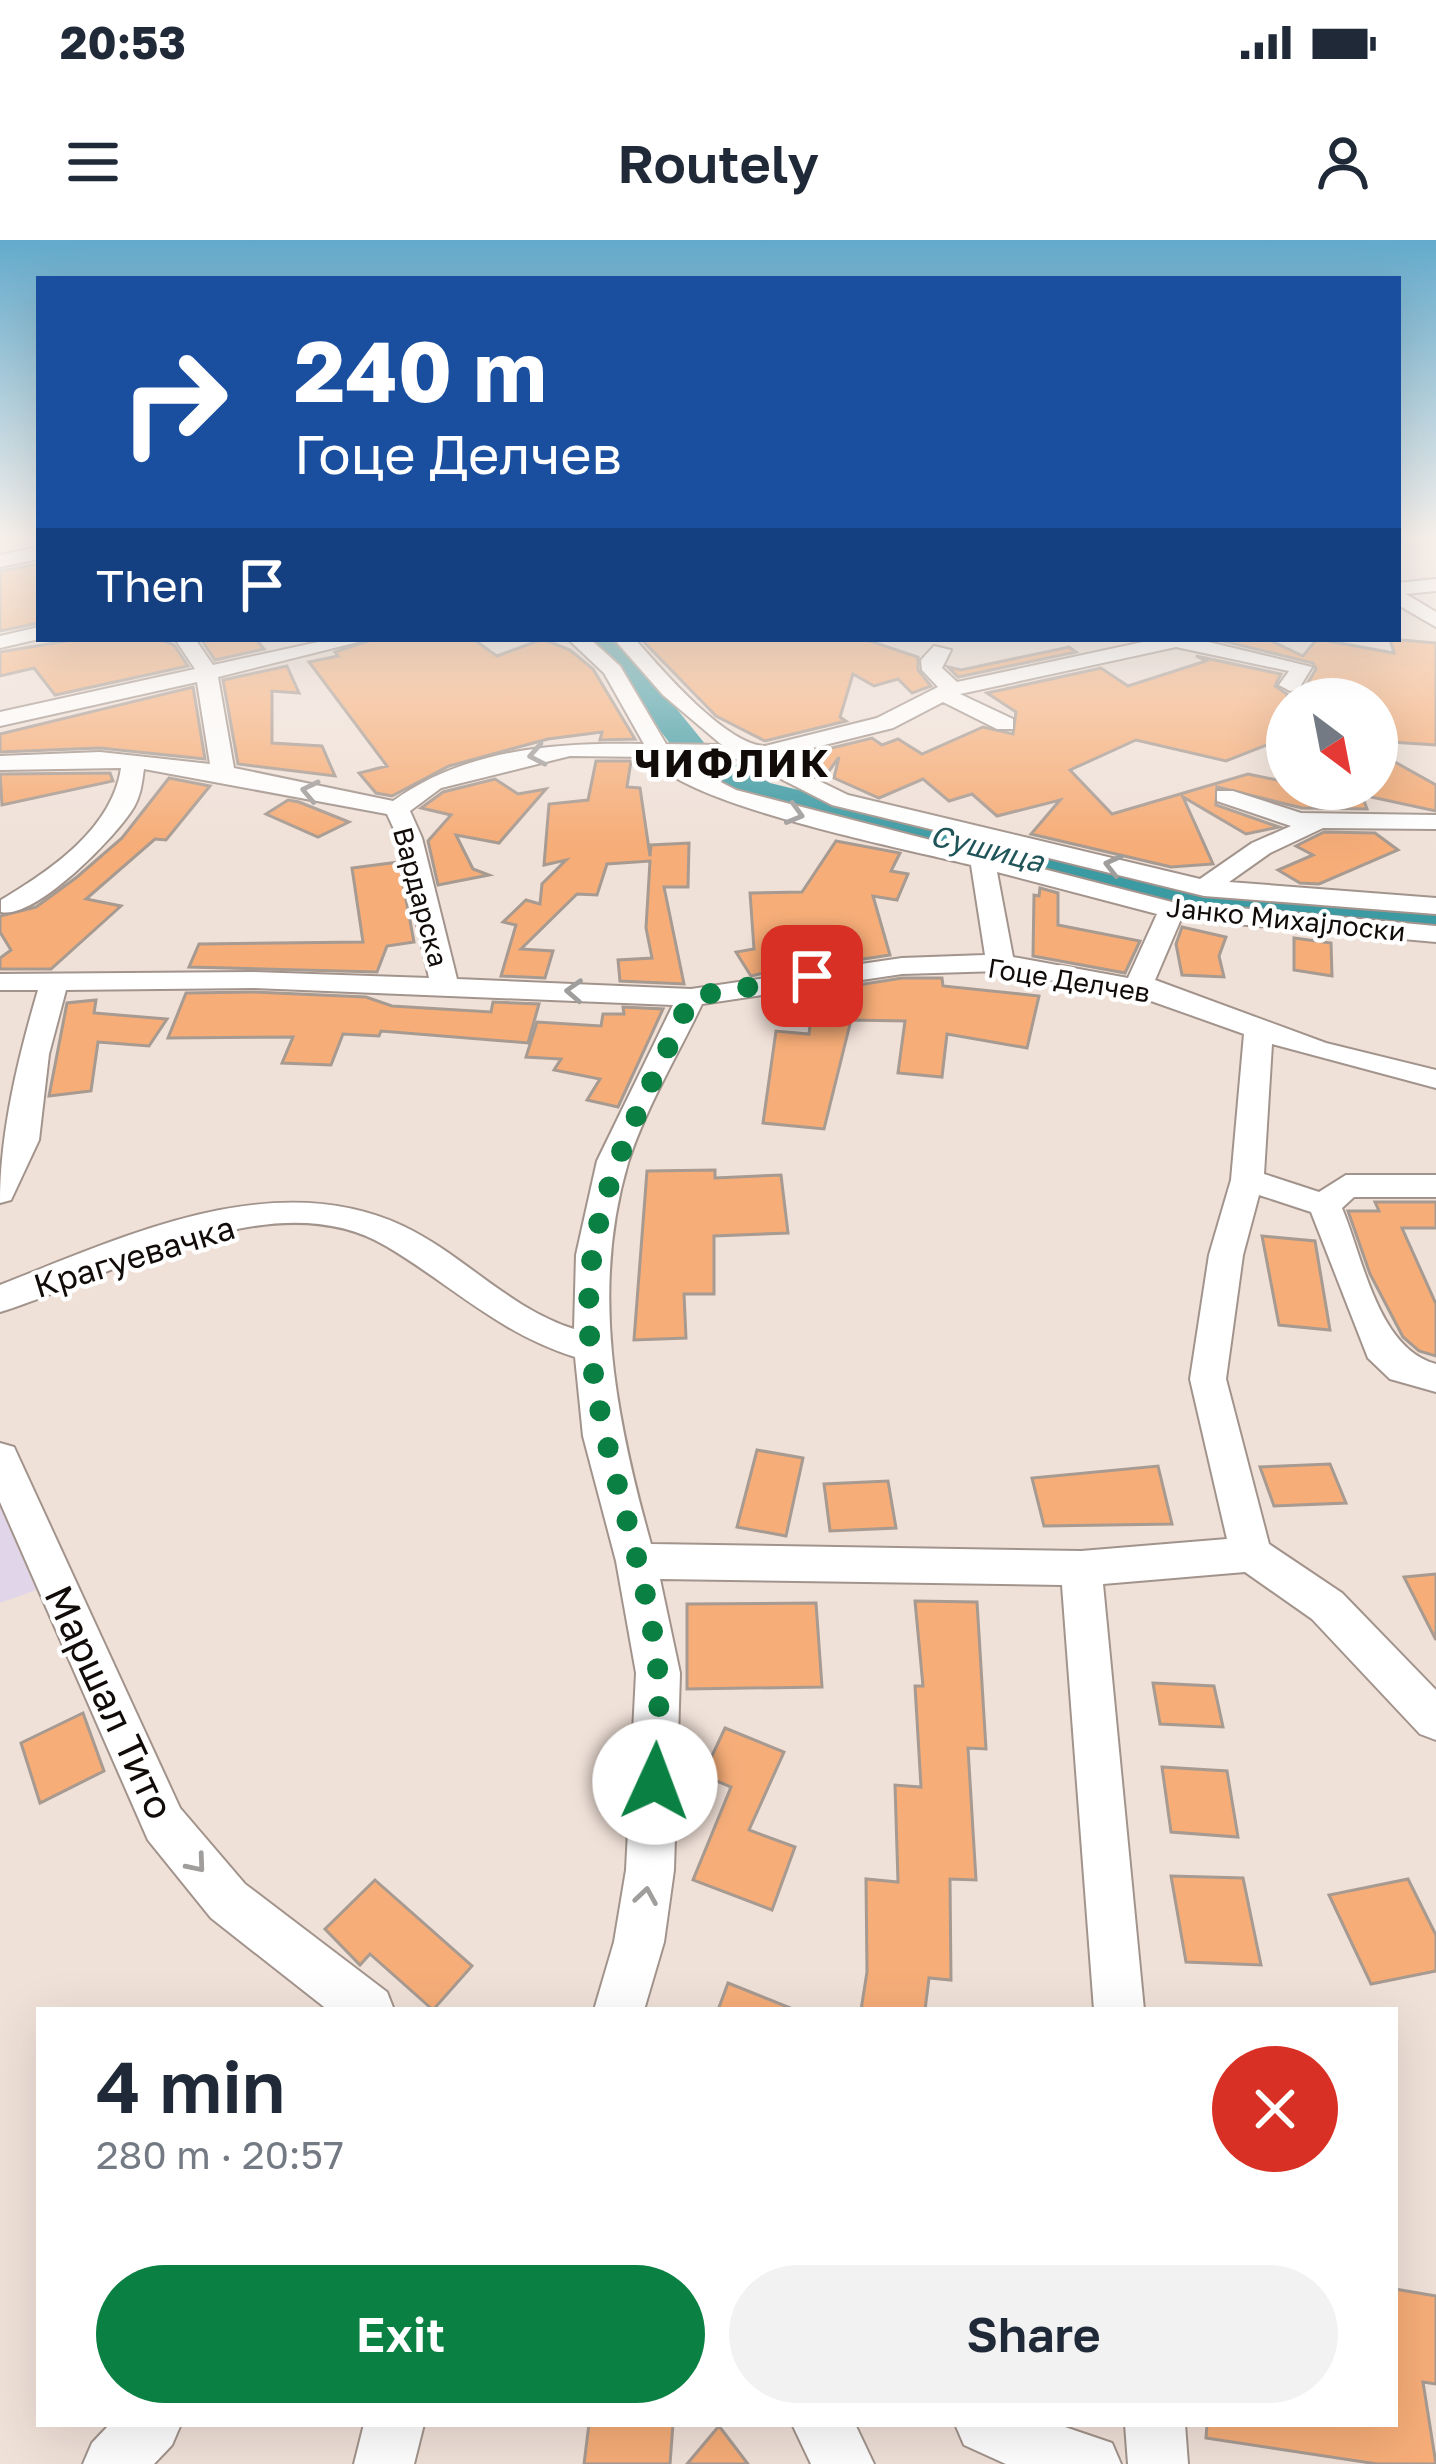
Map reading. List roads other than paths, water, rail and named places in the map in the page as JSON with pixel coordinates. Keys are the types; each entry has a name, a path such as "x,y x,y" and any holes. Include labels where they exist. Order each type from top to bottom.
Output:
{"street":[{"path":"187,642 206,671 223,773"},
{"path":"0,719 346,642"},
{"path":"581,642 613,670 643,716 653,749"},
{"name":"Јанко Михајлоски","path":"627,642 683,704 738,748 789,781 840,800 1204,888 1436,907"},
{"path":"0,763 62,755 134,760 397,809 433,783 533,754 738,748 765,753 884,724 947,691 1174,642"},
{"path":"1192,642 1302,667 1295,678"},
{"path":"941,650 931,660 932,670 947,691 1005,724"},
{"name":"Јанко Михајлоски","path":"653,749 667,765 728,795 1172,910 1436,934"},
{"path":"10,906 50,882 113,819 130,790 134,760"},
{"path":"1204,888 1261,848 1313,825 1225,796"},
{"name":"Вардарска","path":"397,809 410,838 443,985"},
{"path":"1303,820 1436,822"},
{"path":"983,864 1000,963"},
{"path":"1143,989 1141,980 1172,910"},
{"name":"Гоце Делчев","path":"443,985 691,997 902,966 1000,963 1143,989 1317,1050 1436,1079"},
{"path":"0,1192 23,1140 34,1054 55,981"},
{"path":"0,982 443,985"},
{"path":"620,2007 638,1942 650,1870 658,1673 636,1562 602,1436 592,1348 592,1255 614,1161 691,997"},
{"path":"1251,1554 1208,1379 1226,1255 1247,1180 1259,1028"},
{"path":"1247,1180 1325,1204"},
{"path":"1325,1204 1346,1186 1436,1186"},
{"path":"1325,1204 1381,1348 1403,1369 1436,1378"},
{"name":"Крагуевачка","path":"0,1299 200,1228 324,1211 391,1234 504,1317 544,1336 592,1348"},
{"name":"Маршал Тито","path":"0,1458 164,1824 228,1901 365,2007"},
{"path":"636,1562 1081,1568 1251,1554 1327,1606 1418,1682 1436,1720"},
{"path":"1081,1568 1119,2007"},
{"path":"113,2464 148,2427"},
{"path":"385,2464 393,2427"},
{"path":"824,2427 844,2464"},
{"path":"991,2427 1062,2460"},
{"path":"1155,2427 1158,2464"}],"waterway":[{"name":"Сушица","path":"606,642 698,757 758,791 1139,885 1270,907 1436,920"}],"district":[{"name":"ЧИФЛИК","path":"733,762"}]}
